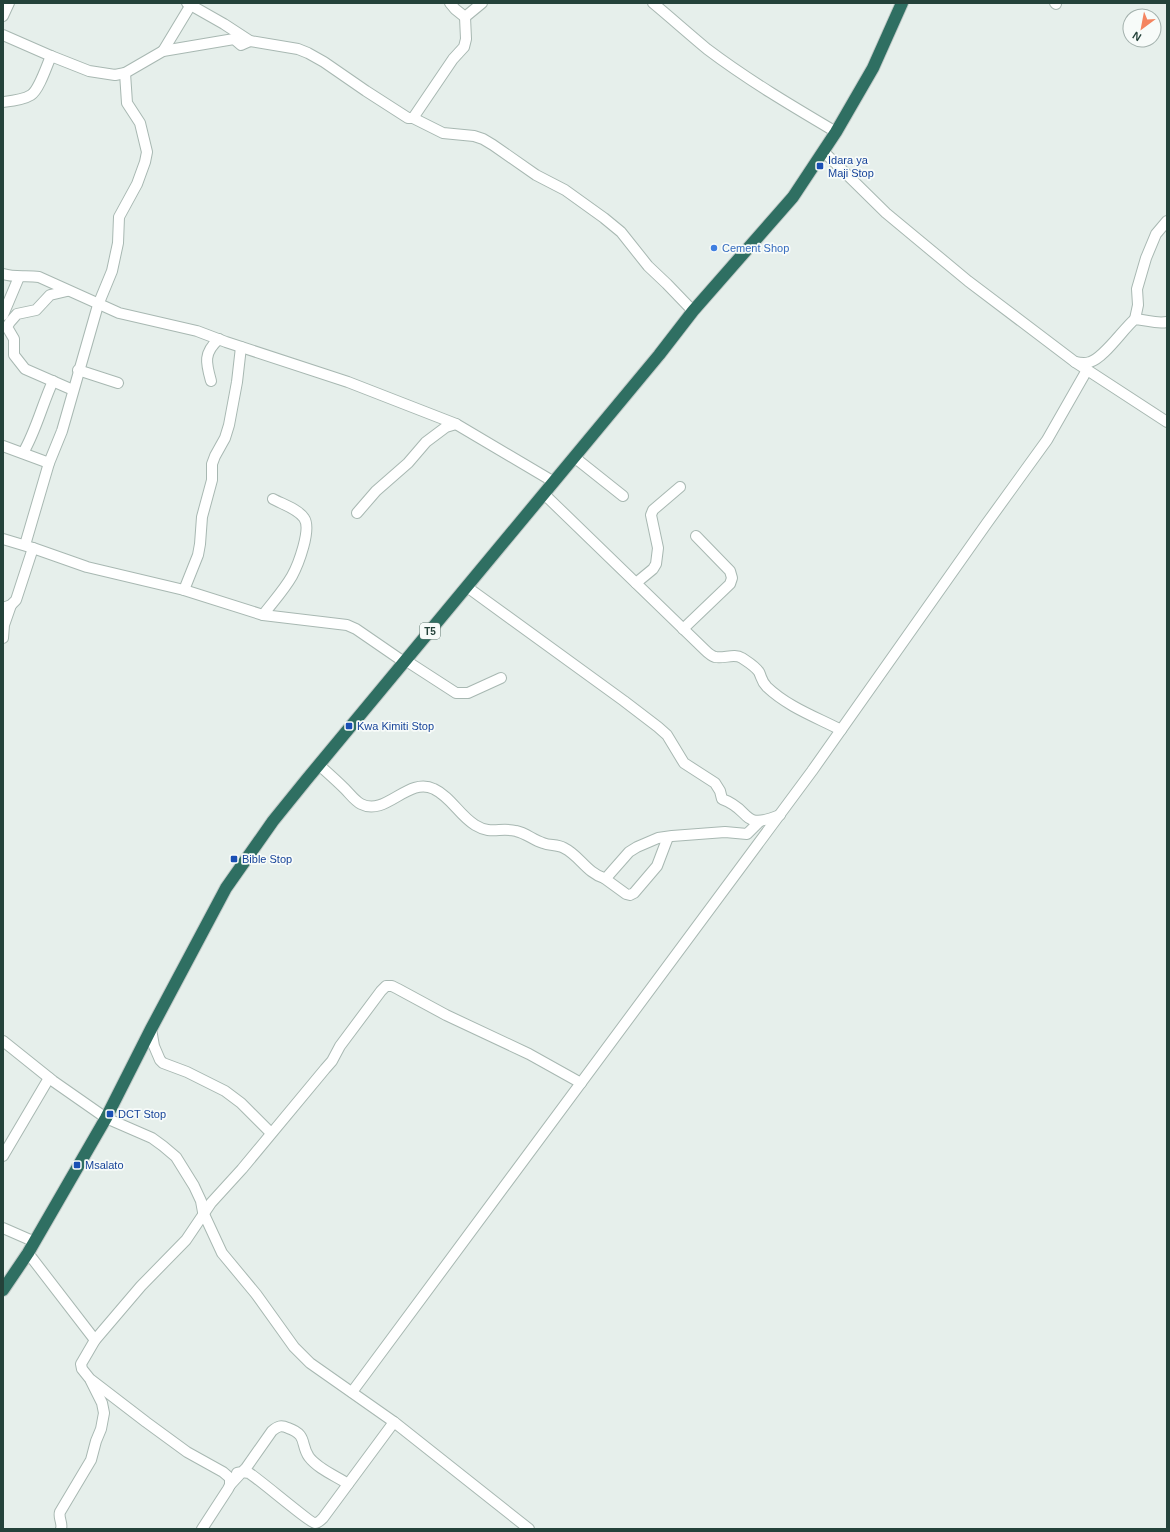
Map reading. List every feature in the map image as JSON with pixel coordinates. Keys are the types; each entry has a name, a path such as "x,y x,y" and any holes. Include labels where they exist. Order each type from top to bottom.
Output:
{"highway":[{"name":"T5","path":"3,1290 35,1242 106,1118 151,1028 226,888 273,821 404,661 659,356 693,311 793,197 836,132 873,68 902,3"}],"street":[{"path":"3,16 9,3"},
{"path":"413,118 453,59 464,47 466,40 465,17 450,3"},
{"path":"465,17 482,3"},
{"path":"653,3 706,48 724,61 787,103 836,132"},
{"path":"163,50 190,4 250,41 298,49 308,53 347,76 366,91 408,118 413,118 444,132 474,136 483,139 493,144 536,175 564,190 609,221 621,232 648,266 693,311"},
{"path":"3,35 89,71 115,75 125,72 163,50 220,41 234,40 241,44 250,41"},
{"path":"3,102 31,95 36,89 51,56"},
{"path":"3,638 7,606 18,596 49,463 62,432 78,370 98,305 112,271 118,243 119,217 137,184 146,162 147,152 140,123 127,103 125,72"},
{"path":"823,151 886,213 968,281 1075,362 1167,422"},
{"path":"1075,362 1083,363 1094,360 1104,352 1135,319 1138,306 1137,289 1146,258 1156,234 1167,221"},
{"path":"3,274 10,277 39,277 118,313 197,331 241,348 348,382 456,424 554,482"},
{"path":"3,315 19,277"},
{"path":"67,291 50,295 40,308 36,310 17,314 7,327 14,339 14,355 24,369 73,390"},
{"path":"1135,319 1148,320 1157,324 1167,322"},
{"path":"211,381 206,358 209,351 219,339"},
{"path":"184,590 198,555 201,538 200,530 202,517 212,480 212,464 214,456 225,438 229,425 237,382 241,348"},
{"path":"78,370 118,383"},
{"path":"352,1392 780,815 1047,440 1087,370"},
{"path":"23,453 32,436 53,381"},
{"path":"357,513 376,491 408,463 426,442 446,427 456,424"},
{"path":"3,446 49,463"},
{"path":"574,457 623,496"},
{"path":"636,583 653,569 656,564 658,548 651,515 653,510 680,487"},
{"path":"544,494 683,629 714,657 741,657 757,669 760,673 762,681 778,696 791,705 841,730"},
{"path":"263,615 291,577 299,560 307,531 306,522 302,516 273,499"},
{"path":"683,629 730,584 732,578 730,571 696,536"},
{"path":"3,539 87,567 184,590 263,615 347,625 356,629 456,693 468,693 501,678"},
{"path":"467,587 642,713 667,736 686,765 715,783 720,790 722,799 736,806 751,820 760,821 780,815"},
{"path":"319,765 360,803 375,807 419,786 434,789 446,797 464,817 475,825 485,830 514,830 524,833 542,843 557,845 565,848 592,873 604,878 626,894 630,895 634,893 657,866 668,836"},
{"path":"604,878 607,877 630,852 653,840 668,836 725,832 748,834 760,821"},
{"path":"62,1529 59,1517 60,1512 91,1460 104,1418 102,1403 90,1379 82,1369 81,1364 95,1340 141,1286 186,1240 204,1212 332,1060 347,1037 386,986 392,986 446,1015 507,1043 581,1083"},
{"path":"151,1028 154,1046 160,1060 226,1091 241,1103 271,1133"},
{"path":"3,1041 49,1078 106,1118 152,1138 176,1157 194,1186 222,1253 256,1294 294,1346 310,1363 394,1422 529,1529"},
{"path":"3,1156 49,1078"},
{"path":"3,1228 35,1242"},
{"path":"28,1253 95,1340"},
{"path":"90,1379 187,1452 230,1478 230,1485"},
{"path":"226,1475 242,1472 254,1476 308,1520 314,1523 323,1518 394,1422"},
{"path":"202,1529 230,1485 242,1472 276,1427 283,1426 299,1433 304,1441 309,1456 315,1462 348,1484"}],"place":[{"name":"Idara ya Maji Stop","path":"820,166"},
{"name":"Cement Shop","path":"714,248"},
{"name":"Kwa Kimiti Stop","path":"349,726"},
{"name":"Bible Stop","path":"234,859"},
{"name":"DCT Stop","path":"110,1114"},
{"name":"Msalato","path":"77,1165"}]}
